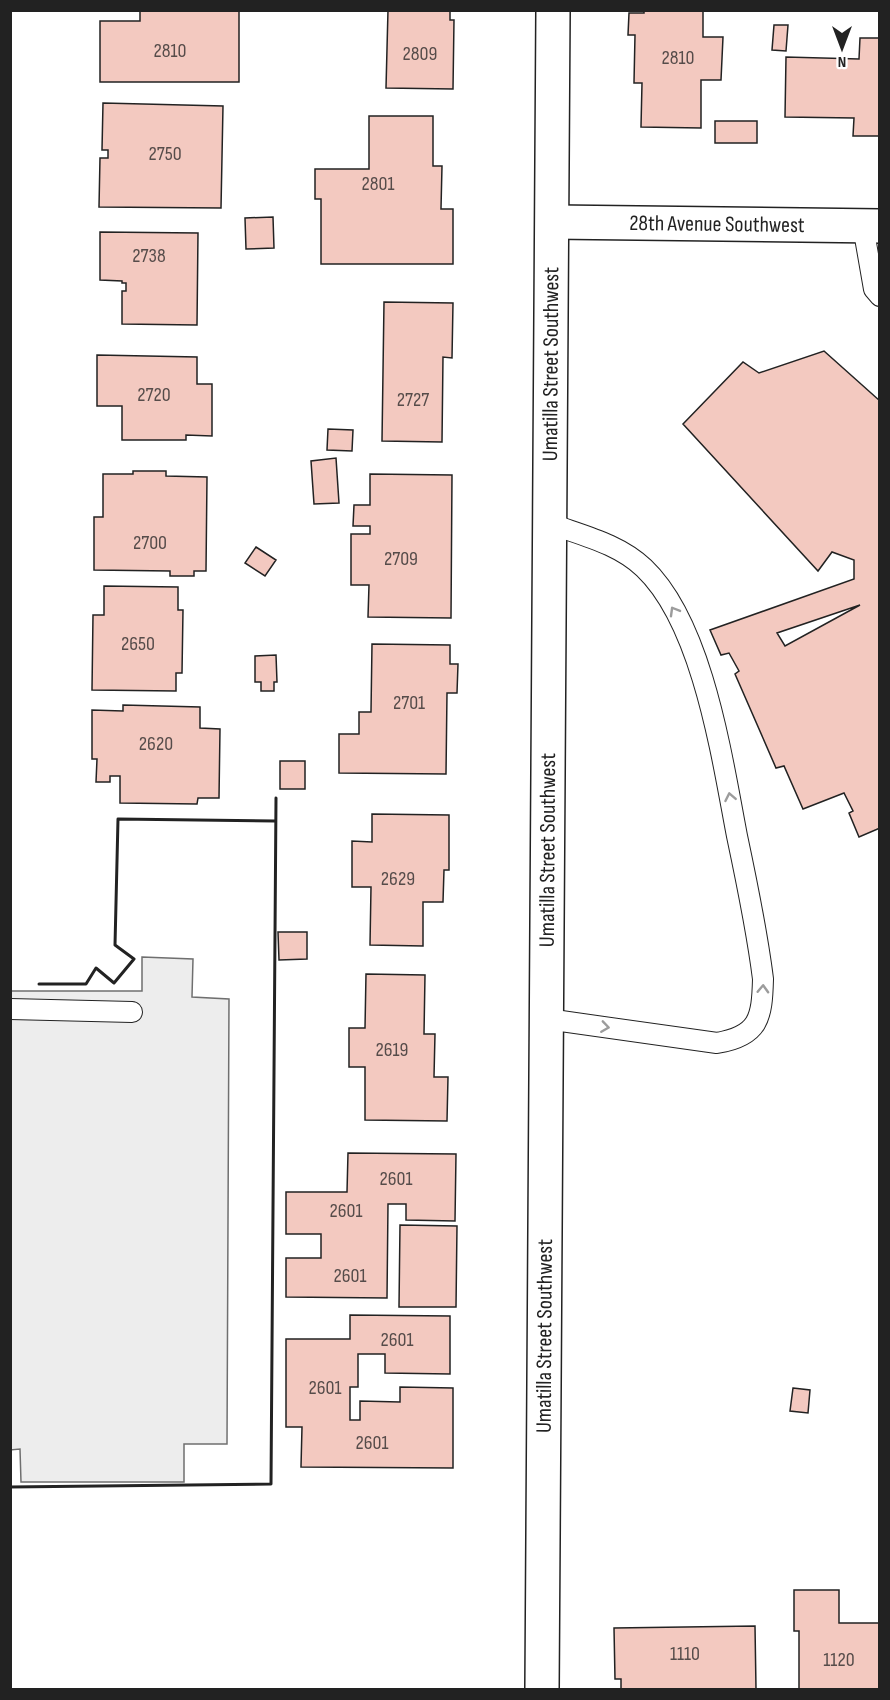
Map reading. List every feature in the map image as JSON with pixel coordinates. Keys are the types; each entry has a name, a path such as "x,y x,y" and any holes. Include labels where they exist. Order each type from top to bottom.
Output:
{"street":[{"name":"Umatilla Street Southwest","path":"542,1689 553,10"},
{"name":"28th Avenue Southwest","path":"553,222 871,226"}],"lane":[{"path":"871,226 874,289 879,296"},
{"path":"547,1019 717,1043 740,1039 756,1025 762,1003 763,979 720,750 693,649 678,615 646,569 622,550 551,524"},
{"path":"10,1009 132,1012"}],"shaded area":[{"path":"142,957 193,959 192,997 229,999 227,1444 184,1444 184,1482 21,1482 20,1449 10,1450 10,991 142,991"}],"building":[{"path":"140,10 239,10 239,82 100,82 100,21 140,21"},
{"path":"388,10 450,10 450,20 454,20 453,89 386,88"},
{"path":"644,10 703,10 703,37 723,37 721,80 701,80 701,128 641,127 642,83 634,83 635,35 628,35 629,13 644,13"},
{"path":"774,25 788,25 786,51 772,50"},
{"path":"860,38 880,38 880,136 853,136 854,118 785,117 786,57 859,59"},
{"path":"103,103 223,106 221,208 99,207 100,158 108,158 108,150 102,150"},
{"path":"369,116 433,116 433,166 442,166 441,209 453,209 453,264 321,264 321,199 315,199 315,169 369,169"},
{"path":"715,121 757,121 757,143 715,143"},
{"path":"273,217 274,248 246,249 245,218"},
{"path":"100,232 198,233 197,325 122,324 122,291 126,291 126,283 100,280"},
{"path":"384,302 453,303 452,358 443,357 442,442 382,441"},
{"path":"824,351 880,401 880,828 859,837 849,813 853,811 844,793 803,809 784,766 776,768 735,674 739,671 729,653 721,655 710,630 854,579 854,560 832,552 818,571 683,424 743,362 759,373","holes":["860,605 785,646 777,633"]},
{"path":"97,355 197,357 197,384 212,384 212,436 186,435 186,440 122,440 122,406 97,406"},
{"path":"328,429 353,430 352,451 327,450"},
{"path":"336,458 339,503 314,504 311,461"},
{"path":"133,471 166,471 166,476 207,477 206,571 194,571 194,576 170,576 170,571 94,570 94,517 103,517 103,474 133,474"},
{"path":"370,474 452,475 451,618 368,617 369,585 351,585 351,534 370,534 370,526 353,526 354,505 370,505"},
{"path":"256,547 276,560 265,576 245,563"},
{"path":"104,586 178,587 178,610 183,610 182,673 176,673 176,691 92,690 93,615 104,615"},
{"path":"372,644 450,645 450,664 458,664 457,693 447,693 446,774 339,773 339,734 359,734 359,712 371,712"},
{"path":"276,655 277,682 274,682 274,691 261,691 261,682 255,682 255,656"},
{"path":"123,705 200,707 200,728 220,729 219,798 198,798 197,804 120,803 120,776 110,776 110,782 96,782 97,759 92,759 92,710 123,711"},
{"path":"280,761 305,761 305,789 280,789"},
{"path":"372,814 449,815 449,870 444,870 443,902 423,902 423,946 370,945 371,887 352,887 352,841 372,842"},
{"path":"278,932 307,932 307,959 279,960"},
{"path":"366,974 425,975 424,1034 435,1034 434,1077 448,1077 447,1121 365,1120 365,1067 349,1067 349,1028 365,1028"},
{"path":"348,1153 456,1154 455,1221 406,1220 406,1204 388,1204 387,1298 286,1297 286,1258 321,1258 321,1234 286,1234 286,1192 347,1192"},
{"path":"400,1225 457,1226 456,1307 399,1307"},
{"path":"350,1315 450,1316 450,1374 385,1373 385,1354 358,1354 358,1387 350,1387 350,1420 360,1420 360,1401 400,1402 400,1387 453,1388 453,1468 301,1467 302,1427 286,1427 286,1339 350,1339"},
{"path":"793,1388 810,1390 808,1413 790,1411"},
{"path":"794,1590 839,1590 839,1623 880,1623 880,1690 799,1690 799,1631 794,1631"},
{"path":"755,1626 756,1689 621,1690 621,1679 615,1679 614,1628"}],"wall":[{"path":"10,1487 271,1484 276,798"},
{"path":"39,984 86,984 96,968 114,983 134,959 115,945 118,819 275,821"}]}
